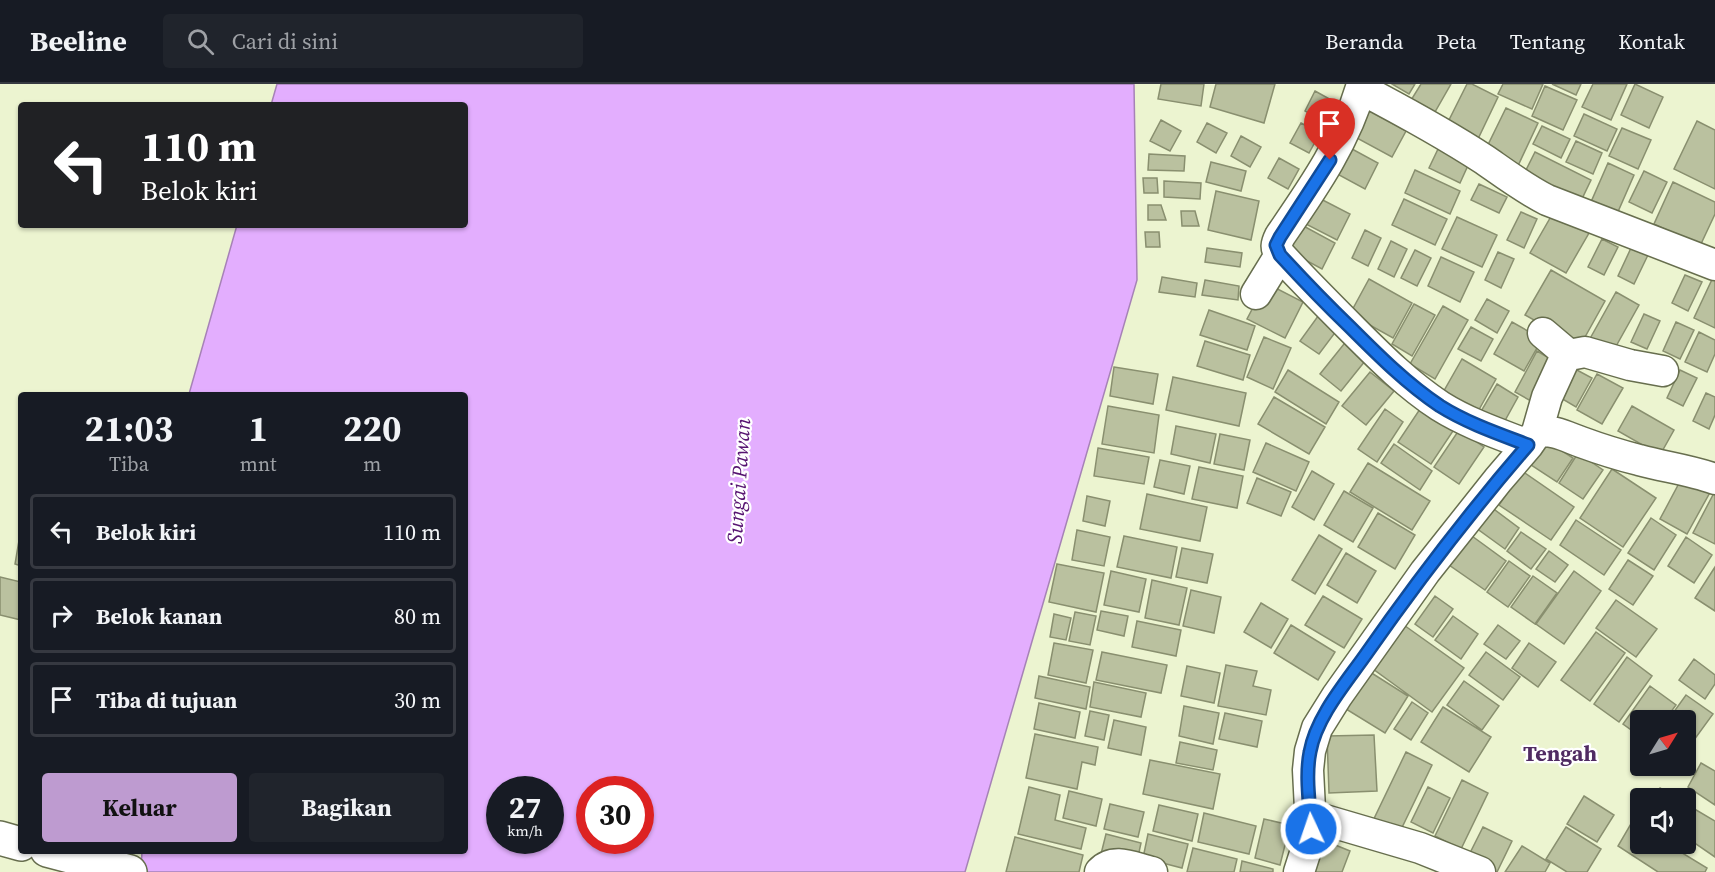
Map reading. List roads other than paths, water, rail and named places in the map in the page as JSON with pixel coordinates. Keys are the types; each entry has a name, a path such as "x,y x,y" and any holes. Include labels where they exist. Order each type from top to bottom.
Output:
{"main road":[{"path":"0,838 18,843"},
{"path":"62,854 130,872"}],"street":[{"path":"1715,265 1547,200 1362,87 1343,136 1330,160 1277,242 1280,255 1362,339 1424,394 1465,419 1533,438 1548,431 1555,432 1637,460 1697,472 1715,479"},
{"path":"1256,294 1280,255"},
{"path":"1543,333 1569,355"},
{"path":"1299,872 1311,829 1308,770 1310,751 1317,728 1425,572 1533,438 1547,397 1564,360 1569,355 1585,352 1630,365 1663,371"},
{"path":"1311,816 1420,848 1480,872"},
{"path":"1100,872 1109,864 1117,863 1152,872"}],"water":[{"name":"Sungai Pawan","path":"277,84 1134,84 1137,280 965,872 141,872 142,854 468,854 468,392 190,392 236,228 468,228 468,102 272,102"}],"district":[{"name":"Tengah","path":"1560,753"}]}
